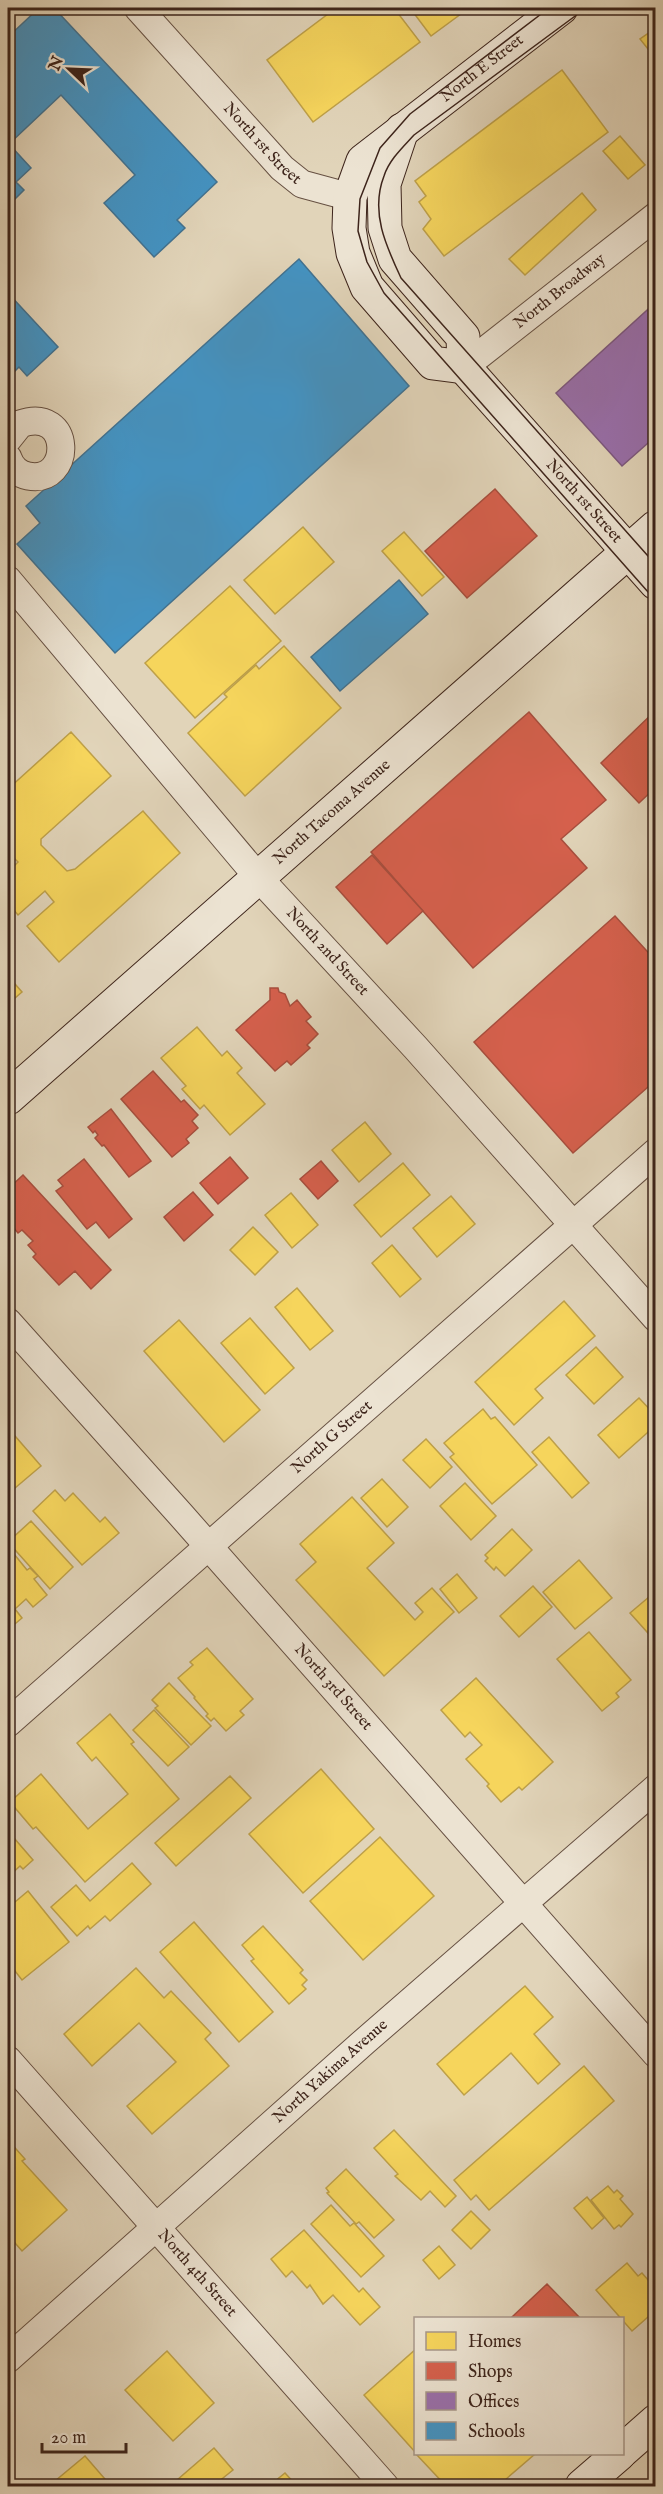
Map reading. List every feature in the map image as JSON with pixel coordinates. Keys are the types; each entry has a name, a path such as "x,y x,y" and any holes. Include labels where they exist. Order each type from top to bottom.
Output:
{"street":[{"name":"North 1st Street","path":"138,8 282,168 302,184 350,197"},
{"name":"North E Street","path":"350,197 363,161 561,8"},
{"path":"350,197 349,228 354,253 367,287 433,363 464,367 463,337 395,258 385,228 384,184 402,130"},
{"name":"North Broadway","path":"464,367 656,216"},
{"name":"North 1st Street","path":"464,367 626,552 656,583"},
{"path":"8,439 20,424 29,421 47,423 55,429 59,437 61,455 51,471 33,477 10,469"},
{"name":"North Tacoma Avenue","path":"8,1098 656,527"},
{"name":"North 2nd Street","path":"8,580 258,877 415,1047 656,1318"},
{"name":"North G Street","path":"8,1723 656,1152"},
{"name":"North 3rd Street","path":"8,1322 656,2054"},
{"name":"North Yakima Avenue","path":"8,2359 656,1788"},
{"name":"North 4th Street","path":"8,2060 385,2487"},
{"path":"624,2449 656,2421"},
{"path":"582,2487 618,2455"}],"building: Homes":[{"path":"336,8 394,8 420,42 313,122 267,60"},
{"path":"410,8 469,8 431,36"},
{"path":"656,28 656,59 640,39"},
{"path":"562,70 608,132 444,256 423,229 431,219 419,202 426,196 415,181"},
{"path":"620,136 645,165 628,179 603,151"},
{"path":"582,193 596,210 525,275 509,259"},
{"path":"303,527 334,562 275,614 244,580"},
{"path":"404,532 444,577 422,596 382,551"},
{"path":"230,586 281,641 195,718 145,663"},
{"path":"284,646 341,708 245,796 188,733 227,697 224,694 256,665 259,669"},
{"path":"71,732 111,776 41,839 41,845 67,871 75,869 143,811 180,853 59,962 27,926 54,902 45,891 18,915 8,903 8,872 18,862 14,858 8,864 8,789"},
{"path":"8,976 22,992 8,1004"},
{"path":"197,1027 222,1056 227,1051 242,1068 237,1073 265,1104 230,1135 204,1105 200,1109 182,1089 186,1086 161,1058"},
{"path":"365,1122 391,1154 359,1182 332,1150"},
{"path":"403,1163 430,1195 381,1237 354,1205"},
{"path":"291,1193 318,1225 292,1248 265,1215"},
{"path":"451,1196 475,1224 437,1257 413,1228"},
{"path":"253,1227 278,1252 255,1275 230,1250"},
{"path":"392,1245 421,1279 400,1297 372,1263"},
{"path":"297,1288 333,1331 310,1350 275,1307"},
{"path":"564,1301 595,1336 535,1389 543,1398 514,1425 475,1382"},
{"path":"250,1318 294,1368 265,1394 221,1343"},
{"path":"179,1320 260,1410 224,1442 144,1351"},
{"path":"596,1347 623,1377 594,1404 566,1375"},
{"path":"639,1398 656,1416 656,1425 619,1458 598,1435"},
{"path":"483,1409 491,1419 495,1417 537,1465 492,1504 450,1457 454,1454 444,1443"},
{"path":"8,1430 41,1466 8,1494"},
{"path":"549,1437 589,1483 572,1498 532,1452"},
{"path":"426,1439 452,1467 430,1488 403,1460"},
{"path":"382,1479 408,1507 387,1527 361,1498"},
{"path":"465,1483 496,1516 471,1540 440,1506"},
{"path":"55,1490 65,1501 73,1493 100,1522 105,1517 119,1533 82,1565 33,1511"},
{"path":"352,1497 394,1543 367,1568 415,1620 423,1612 415,1603 432,1588 454,1612 384,1676 296,1580 316,1562 300,1544"},
{"path":"31,1521 73,1567 50,1589 8,1542"},
{"path":"512,1529 532,1550 505,1576 485,1561 488,1558 485,1555"},
{"path":"14,1554 27,1570 30,1568 38,1576 34,1579 47,1595 33,1607 26,1599 15,1609 22,1618 9,1629 8,1560"},
{"path":"579,1560 612,1598 575,1629 543,1592"},
{"path":"457,1574 477,1598 459,1613 440,1589"},
{"path":"533,1586 552,1607 519,1637 500,1616"},
{"path":"656,1591 656,1642 630,1613"},
{"path":"589,1632 631,1680 616,1693 619,1697 602,1711 557,1659"},
{"path":"207,1648 253,1699 240,1711 244,1715 226,1731 214,1718 211,1721 206,1716 208,1714 178,1678 193,1665 190,1662"},
{"path":"476,1678 553,1762 522,1790 519,1787 501,1802 487,1786 489,1784 466,1759 482,1745 470,1732 465,1737 441,1710"},
{"path":"169,1683 211,1726 191,1745 155,1708 158,1706 152,1700"},
{"path":"154,1710 189,1747 168,1766 133,1730"},
{"path":"110,1714 134,1742 131,1744 179,1799 85,1882 36,1827 33,1829 10,1802 41,1774 88,1829 128,1794 96,1757 92,1761 77,1743"},
{"path":"321,1769 374,1829 303,1893 249,1834"},
{"path":"230,1776 251,1798 176,1866 155,1843"},
{"path":"8,1831 33,1860 23,1869 20,1866 8,1877"},
{"path":"380,1837 434,1896 363,1960 310,1901"},
{"path":"132,1863 151,1884 110,1921 105,1916 90,1929 88,1926 77,1936 51,1907 76,1885 90,1901"},
{"path":"28,1891 69,1942 22,1980 8,1962 8,1894 15,1902"},
{"path":"194,1922 273,2012 239,2042 160,1952"},
{"path":"263,1926 303,1970 300,1973 307,1980 302,1985 306,1989 289,2004 251,1961 254,1959 242,1945"},
{"path":"136,1968 164,1998 171,1991 211,2033 205,2039 229,2066 152,2134 127,2106 176,2062 139,2023 92,2066 64,2034"},
{"path":"525,1986 553,2017 534,2034 560,2064 538,2084 511,2053 464,2095 437,2064"},
{"path":"584,2066 614,2101 489,2210 476,2195 471,2200 454,2180"},
{"path":"394,2130 456,2196 445,2207 430,2191 421,2200 395,2176 398,2174 374,2148"},
{"path":"8,2140 25,2159 22,2161 67,2210 22,2251 8,2235"},
{"path":"346,2169 394,2220 374,2238 359,2222 356,2224 327,2193 329,2192 326,2188"},
{"path":"608,2186 614,2193 617,2190 623,2196 620,2199 633,2214 621,2227 619,2225 614,2229 591,2200"},
{"path":"587,2197 604,2218 592,2229 574,2208"},
{"path":"331,2205 350,2226 354,2223 384,2256 361,2277 311,2224"},
{"path":"471,2211 490,2230 471,2249 452,2230"},
{"path":"304,2230 359,2292 363,2288 380,2307 360,2325 333,2295 323,2304 310,2285 307,2288 292,2271 286,2277 271,2259"},
{"path":"439,2246 455,2265 439,2279 423,2260"},
{"path":"627,2263 638,2276 642,2273 656,2289 653,2292 656,2295 656,2310 632,2331 624,2322 624,2317 620,2317 596,2290"},
{"path":"167,2351 214,2403 173,2441 125,2390"},
{"path":"414,2351 414,2451 364,2395"},
{"path":"214,2448 233,2470 213,2486 183,2486 177,2480"},
{"path":"417,2455 534,2455 498,2486 446,2486"},
{"path":"85,2456 111,2486 49,2486"},
{"path":"285,2473 297,2486 269,2486"}],"building: Shops":[{"path":"495,489 537,536 467,598 425,551"},
{"path":"656,710 656,787 639,803 601,763"},
{"path":"529,712 606,800 561,839 587,868 473,968 371,852"},
{"path":"372,855 423,911 387,944 336,887"},
{"path":"615,916 656,961 656,1080 573,1153 474,1042"},
{"path":"270,988 278,988 279,992 285,994 290,1006 297,1000 311,1017 306,1021 318,1034 307,1045 310,1048 291,1065 287,1061 275,1071 236,1030 270,1000"},
{"path":"153,1071 181,1102 184,1100 198,1115 192,1121 198,1128 186,1139 189,1143 172,1157 121,1099"},
{"path":"111,1109 151,1161 129,1177 104,1145 102,1146 95,1138 98,1135 95,1131 93,1133 88,1127"},
{"path":"230,1157 248,1178 218,1204 200,1183"},
{"path":"84,1159 132,1219 109,1238 96,1222 87,1229 56,1191 63,1186 58,1180"},
{"path":"321,1161 338,1181 318,1199 300,1179"},
{"path":"23,1175 111,1270 91,1289 75,1271 59,1285 33,1257 36,1254 28,1245 33,1241 22,1230 18,1233 8,1221 8,1189"},
{"path":"193,1192 213,1215 184,1241 164,1217"},
{"path":"547,2284 579,2317 512,2317"}],"building: Offices":[{"path":"656,302 656,436 622,466 556,393"}],"building: Schools":[{"path":"39,8 54,8 217,182 177,220 185,228 154,257 104,203 135,175 61,95 9,144 31,168 16,182 24,190 8,206 8,37"},
{"path":"299,259 409,386 115,653 17,544 40,523 26,506"},
{"path":"8,293 58,347 27,376 19,367 8,378"},
{"path":"399,580 428,614 340,691 311,657"}],"tram line":[{"path":"549,8 410,114 380,148 360,199 358,231 367,262 384,293 656,601"},
{"path":"586,8 414,135 386,170 380,189 379,216 385,241 401,278 656,565"}]}
